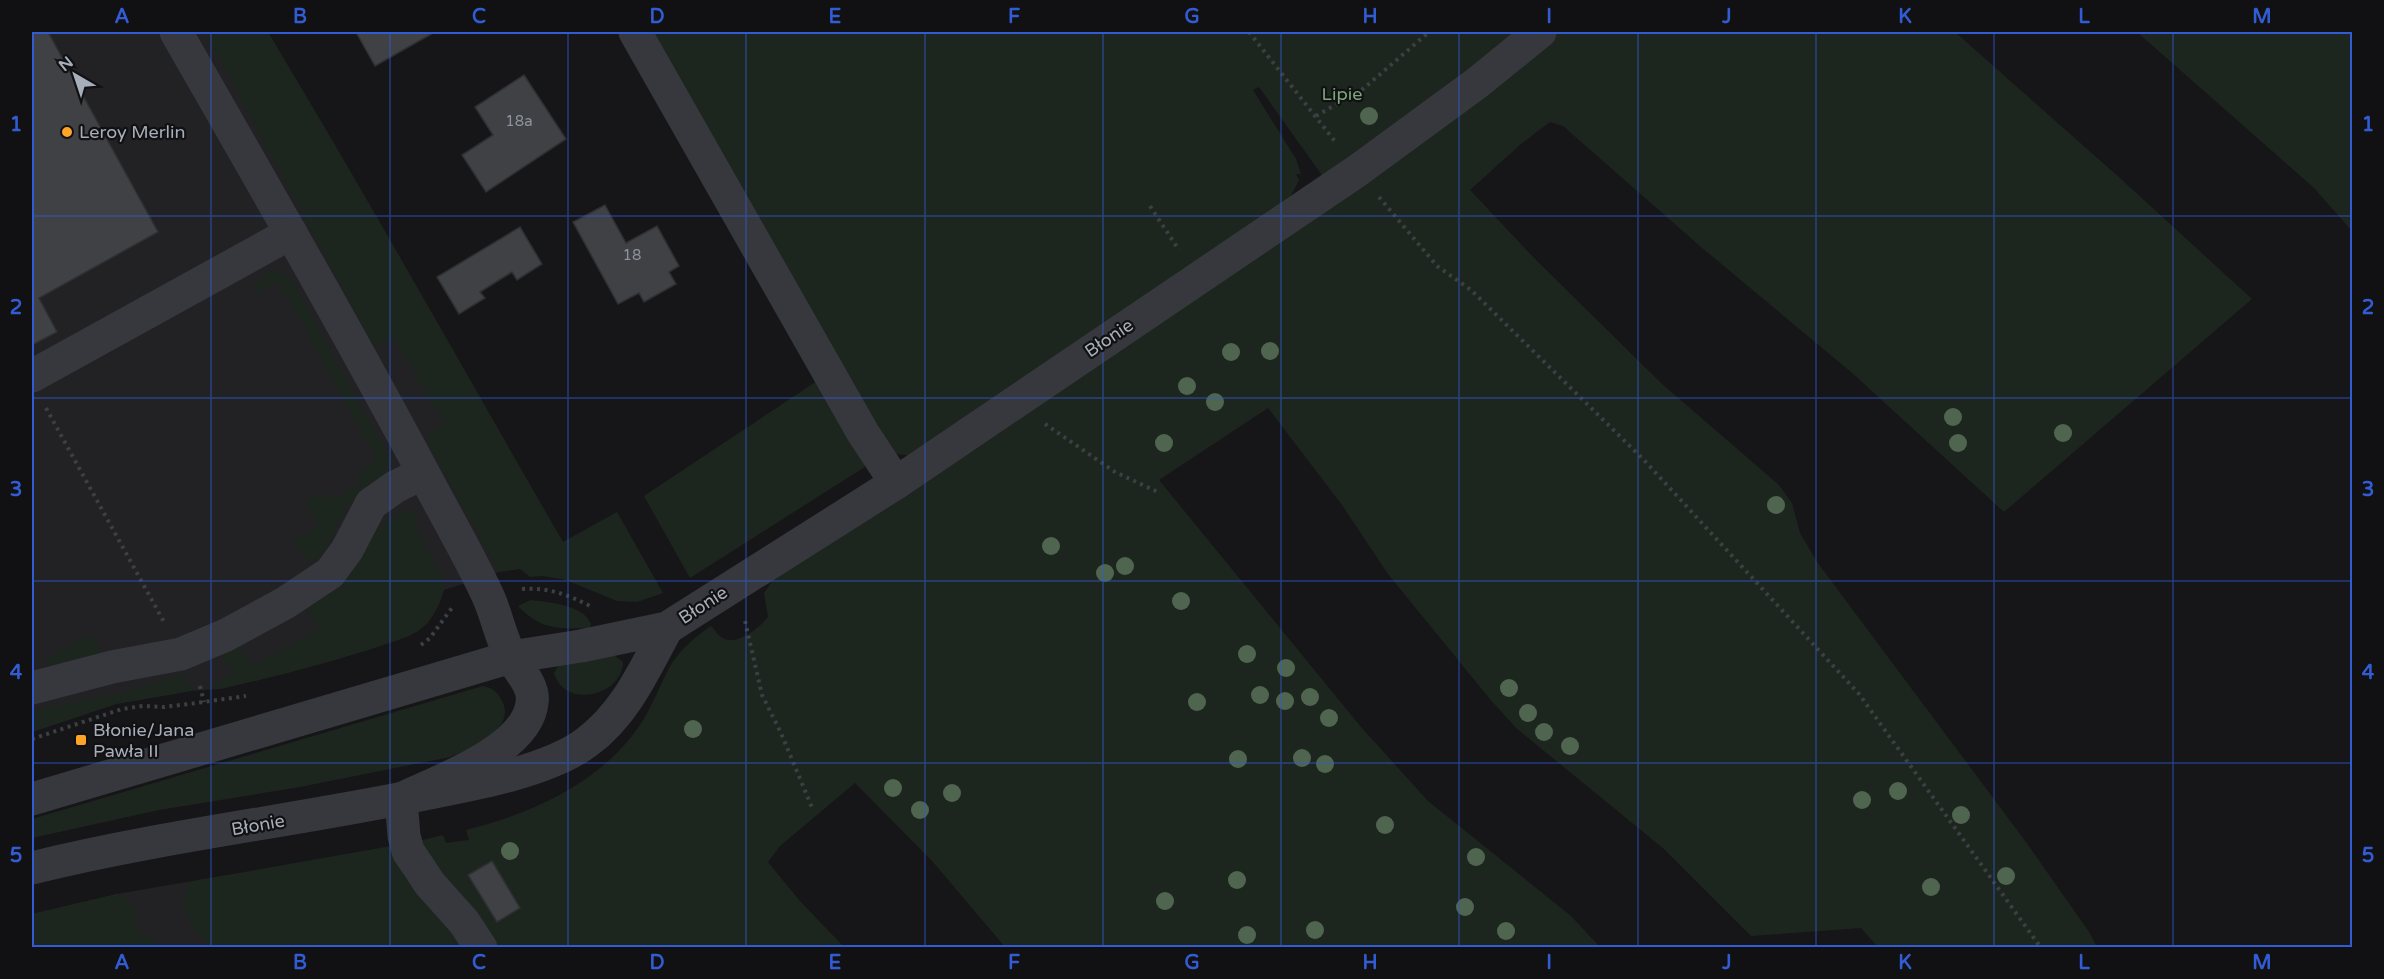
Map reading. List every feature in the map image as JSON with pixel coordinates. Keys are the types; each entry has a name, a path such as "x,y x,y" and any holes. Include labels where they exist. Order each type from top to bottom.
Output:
{"street":[{"path":"176,32 291,233 423,473 488,596 511,657 526,678 533,702 526,723 510,739 488,756 401,799 404,836 408,851 423,876 464,922 481,948"},
{"path":"635,32 863,433 896,483"},
{"name":"Błonie","path":"32,799 511,657 581,646 667,628 896,483 1357,171 1459,97 1540,32"},
{"path":"37,390 291,233"},
{"path":"32,688 112,667 182,654 226,635 285,603 330,573 347,550 371,504 395,487 423,473"},
{"name":"Błonie","path":"32,868 127,848 479,783 563,757 586,743 611,722 627,701 667,628"}],"path":[{"path":"1249,32 1316,116 1363,89 1429,32"},
{"path":"1357,171 1437,266 1471,290 1643,459 1859,694 2041,948"},
{"path":"1150,206 1198,278"},
{"path":"37,390 182,654"},
{"path":"1015,402 1115,472 1160,493"},
{"path":"731,587 746,624 762,695 781,733 813,810"},
{"path":"415,648 430,638 453,606 510,590 534,588 569,595 600,610"},
{"path":"32,739 122,709 143,706 164,707 256,694"}],"shaded area":[{"name":"Leroy Merlin","path":"32,32 227,32 545,551 499,572 444,590 427,624 407,637 300,669 221,689 190,691 116,704 32,732"},
{"path":"227,875 267,947 32,947 32,914 117,894"}],"green space":[{"path":"205,32 268,32 380,222 563,542 617,512 663,593 637,602 617,601 566,580 543,576 530,577 520,569 499,572 427,442 427,436 444,424 393,337 374,347"},
{"name":"Lipie","path":"645,32 1527,32 1326,181 1259,87 1253,90 1296,159 1301,174 1296,174 1299,180 1285,208 913,456 890,453"},
{"path":"1555,32 1955,32 2252,299 2004,512 1851,372 1701,247 1563,126 1550,122 1521,144 1470,190 1534,258 1662,384 1779,485 1792,503 1800,533 1817,562 2026,842 2097,947 1878,947 1861,928 1751,936 1664,849 1516,728 1388,574 1342,505 1268,408 1159,480 1361,727 1428,801 1571,916 1600,947 1005,947 933,862 855,783 780,846 768,862 799,900 844,947 495,947 415,842 443,835 446,843 469,840 466,830 540,805 585,780 624,746 640,725 673,661 693,639 711,626 727,640 740,638 753,631 768,617 764,593 775,577","holes":["469,876 520,908 497,922"]},
{"path":"2137,32 2352,32 2352,231 2314,188"},
{"path":"275,271 283,273 292,280 390,458 385,473 352,502 325,548 314,561 307,559 292,541 318,526 305,502 321,493 333,500 360,485 358,472 377,460 278,281 254,294 255,287 265,273"},
{"path":"823,377 871,463 690,578 644,496"},
{"path":"402,511 410,512 418,518 415,524 445,581 437,609 423,627 404,638 348,656 277,676 206,689 234,673 220,652 236,644 253,665 318,630 305,607 377,526"},
{"path":"531,600 573,608 587,617 591,624 590,628 559,628 542,624 518,606"},
{"path":"92,633 100,649 100,655 50,668 44,661"},
{"path":"614,655 623,662 620,674 604,690 592,694 580,695 569,692 560,685 554,673 560,663"},
{"path":"182,673 192,688 191,691 116,704 32,732 32,711 125,692"},
{"path":"483,686 495,691 501,699 505,713 502,722 488,738 450,757 300,787 159,810 32,838 32,819"},
{"path":"391,846 405,877 440,913 461,947 213,947 197,933 188,920 186,894 189,883 194,881"},
{"path":"117,894 137,911 139,915 133,918 144,938 151,935 158,947 32,947 32,914"}],"building":[{"name":"Leroy Merlin","path":"32,32 48,32 158,232 39,298 57,332 32,345"},
{"path":"356,32 432,32 433,33 375,66"},
{"path":"524,75 566,139 486,192 462,155 493,135 475,107"},
{"path":"605,205 626,243 657,226 679,266 669,272 676,284 644,302 639,293 618,304 573,222"},
{"path":"520,227 542,264 517,280 512,272 480,292 485,298 459,314 437,277"},
{"path":"492,861 520,908 497,922 468,875"}],"place":[{"name":"Leroy Merlin","path":"67,132"},
{"name":"Błonie/Jana Pawła II","path":"81,740"}]}
